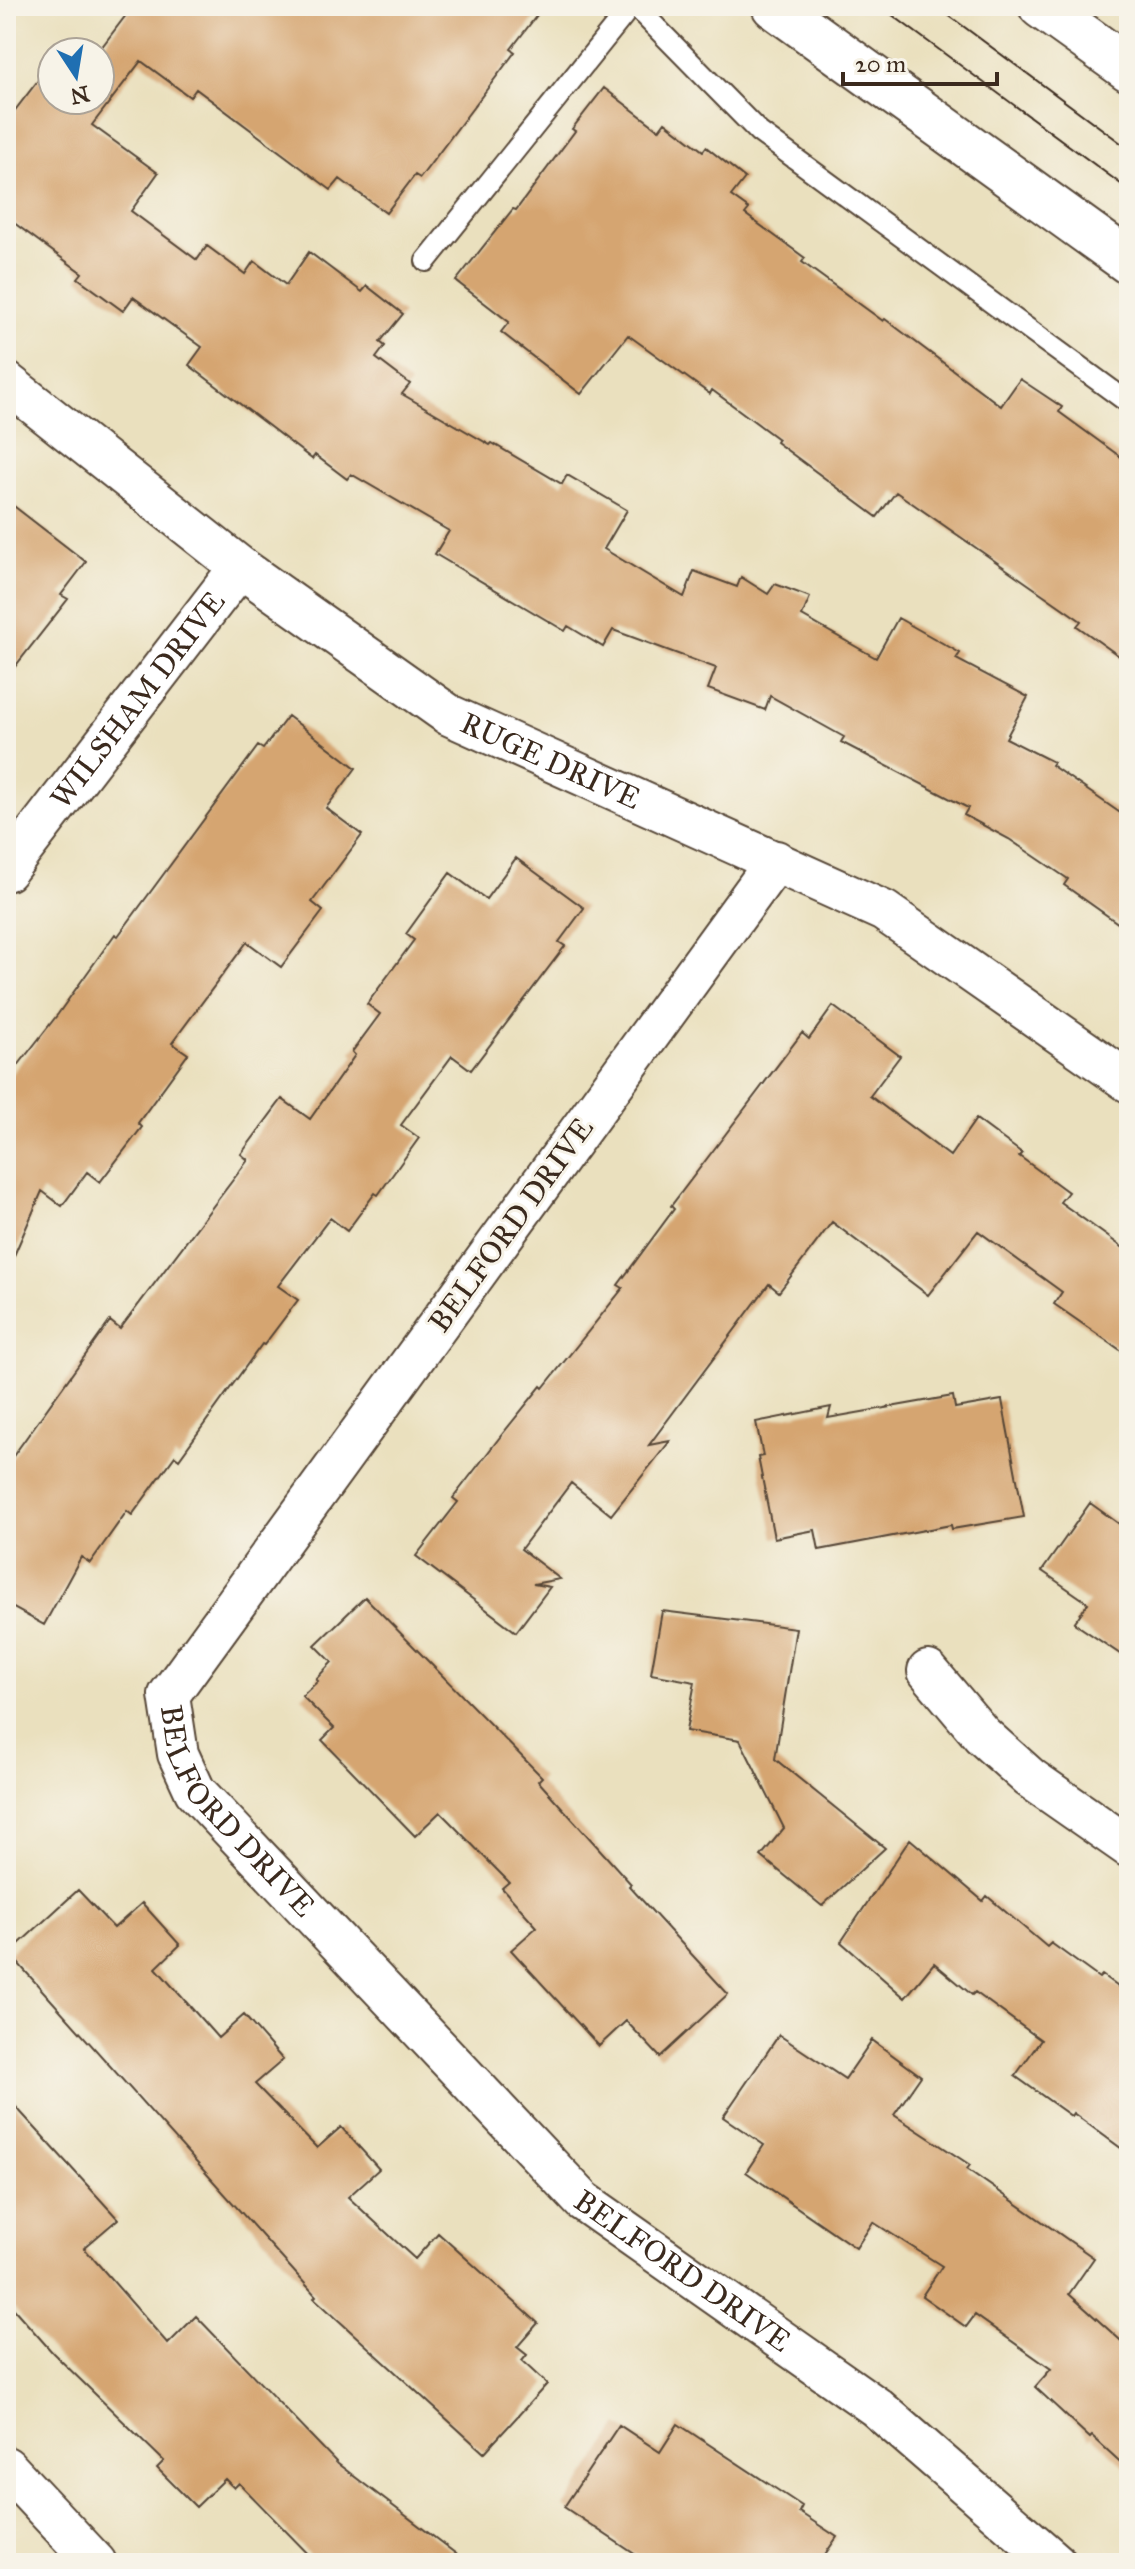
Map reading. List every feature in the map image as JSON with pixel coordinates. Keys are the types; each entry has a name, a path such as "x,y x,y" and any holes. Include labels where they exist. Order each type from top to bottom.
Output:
{"main road":[{"path":"774,6 1129,262"},
{"path":"1041,6 1129,69"}],"street":[{"name":"RUGE DRIVE","path":"6,382 240,567 449,715 884,911 1129,1082"},
{"name":"WILSHAM DRIVE","path":"6,871 240,567"},
{"name":"BELFORD DRIVE","path":"776,861 169,1695 178,1754 195,1791 583,2201 876,2407 1056,2563"},
{"path":"928,1671 982,1735 1030,1778 1129,1847"},
{"path":"6,2467 96,2563"}],"lane":[{"path":"426,261 633,6 759,132 1129,403"}],"building":[{"path":"133,6 544,6 511,49 515,52 420,178 415,175 386,213 340,179 331,190 196,89 190,97 141,61 116,94 116,36 110,36"},
{"path":"36,83 36,116 99,116 92,125 158,173 131,211 197,260 207,246 245,274 254,261 286,285 309,252 362,292 367,286 403,314 380,342 385,346 376,358 410,384 402,394 562,484 567,475 627,510 604,549 684,597 694,571 737,587 741,577 768,594 775,584 810,597 802,616 876,658 898,618 960,653 956,659 1028,697 1006,738 1053,762 1051,765 1129,819 1129,931 1064,885 1068,879 1009,839 964,815 968,808 841,742 844,737 770,696 765,710 708,689 716,668 613,630 603,647 568,626 565,631 435,554 449,531 351,474 347,479 315,455 312,459 189,365 202,347 133,297 123,311 78,278 82,273 6,217 6,122"},
{"path":"604,88 659,130 665,122 703,151 706,147 745,178 731,196 749,209 745,214 805,258 802,262 883,321 885,319 1001,406 1020,379 1062,407 1059,412 1129,463 1129,663 1077,626 1081,621 896,492 877,517 712,390 710,394 628,335 581,394 501,332 509,322 456,281 513,209 516,210"},
{"path":"6,500 86,562 61,595 68,599 6,678"},
{"path":"288,716 356,768 326,808 362,835 312,902 323,911 281,967 247,942 172,1043 188,1054 138,1123 142,1127 100,1182 87,1172 62,1206 42,1191 6,1274 6,1081 258,746 263,749"},
{"path":"516,858 584,908 559,942 565,946 471,1070 452,1056 401,1125 419,1138 378,1195 375,1193 347,1231 330,1218 278,1286 298,1300 262,1344 179,1459 175,1456 132,1515 127,1511 90,1563 81,1557 44,1625 6,1604 6,1466 110,1321 120,1329 248,1160 241,1154 282,1099 310,1119 380,1014 367,1004 414,940 406,934 450,873 486,899"},
{"path":"833,1006 900,1056 870,1096 950,1156 976,1119 1068,1192 1060,1202 1129,1252 1129,1356 1054,1304 1062,1292 978,1231 928,1295 832,1222 779,1292 769,1284 649,1445 670,1441 611,1515 571,1483 521,1549 560,1579 533,1584 550,1587 516,1632 416,1556 458,1502 453,1498 500,1437 623,1288 618,1285 674,1209 671,1206 802,1033 809,1039"},
{"path":"953,1396 955,1408 1002,1400 1024,1517 952,1529 951,1525 819,1550 815,1530 774,1538 758,1457 763,1456 756,1422 831,1407 828,1418"},
{"path":"1090,1503 1129,1531 1129,1660 1074,1623 1088,1603 1042,1571"},
{"path":"365,1597 542,1777 538,1781 728,1994 660,2057 626,2021 599,2046 511,1950 537,1927 502,1888 509,1882 440,1812 415,1836 322,1740 334,1728 302,1696 332,1662 315,1645"},
{"path":"662,1611 796,1628 775,1759 885,1848 822,1906 761,1856 784,1828 740,1740 686,1731 695,1682 651,1674"},
{"path":"910,1839 983,1901 987,1896 1047,1947 1051,1943 1099,1978 1102,1975 1129,1995 1129,2154 1015,2076 1041,2040 975,1992 972,1995 934,1963 905,1998 841,1942"},
{"path":"78,1890 114,1928 142,1903 180,1945 156,1968 218,2038 244,2015 283,2060 255,2084 317,2148 341,2127 379,2169 348,2197 415,2259 438,2233 538,2323 517,2347 527,2355 522,2361 547,2384 484,2453 314,2298 316,2296 9,1953"},
{"path":"779,2035 845,2079 872,2040 921,2076 894,2115 970,2165 967,2169 1094,2258 1069,2294 1129,2348 1129,2470 1035,2387 1051,2369 975,2315 966,2327 922,2296 942,2266 873,2222 856,2248 746,2172 764,2145 723,2117"},
{"path":"6,2096 118,2219 84,2248 168,2344 196,2316 338,2464 468,2563 317,2563 239,2483 234,2488 225,2479 196,2507 157,2468 164,2461 53,2353 6,2300"},
{"path":"678,2424 802,2506 799,2512 837,2537 819,2563 648,2563 564,2507 619,2425 660,2452"}],"tram line":[{"path":"880,6 1129,190"},
{"path":"936,6 1129,149"}]}
